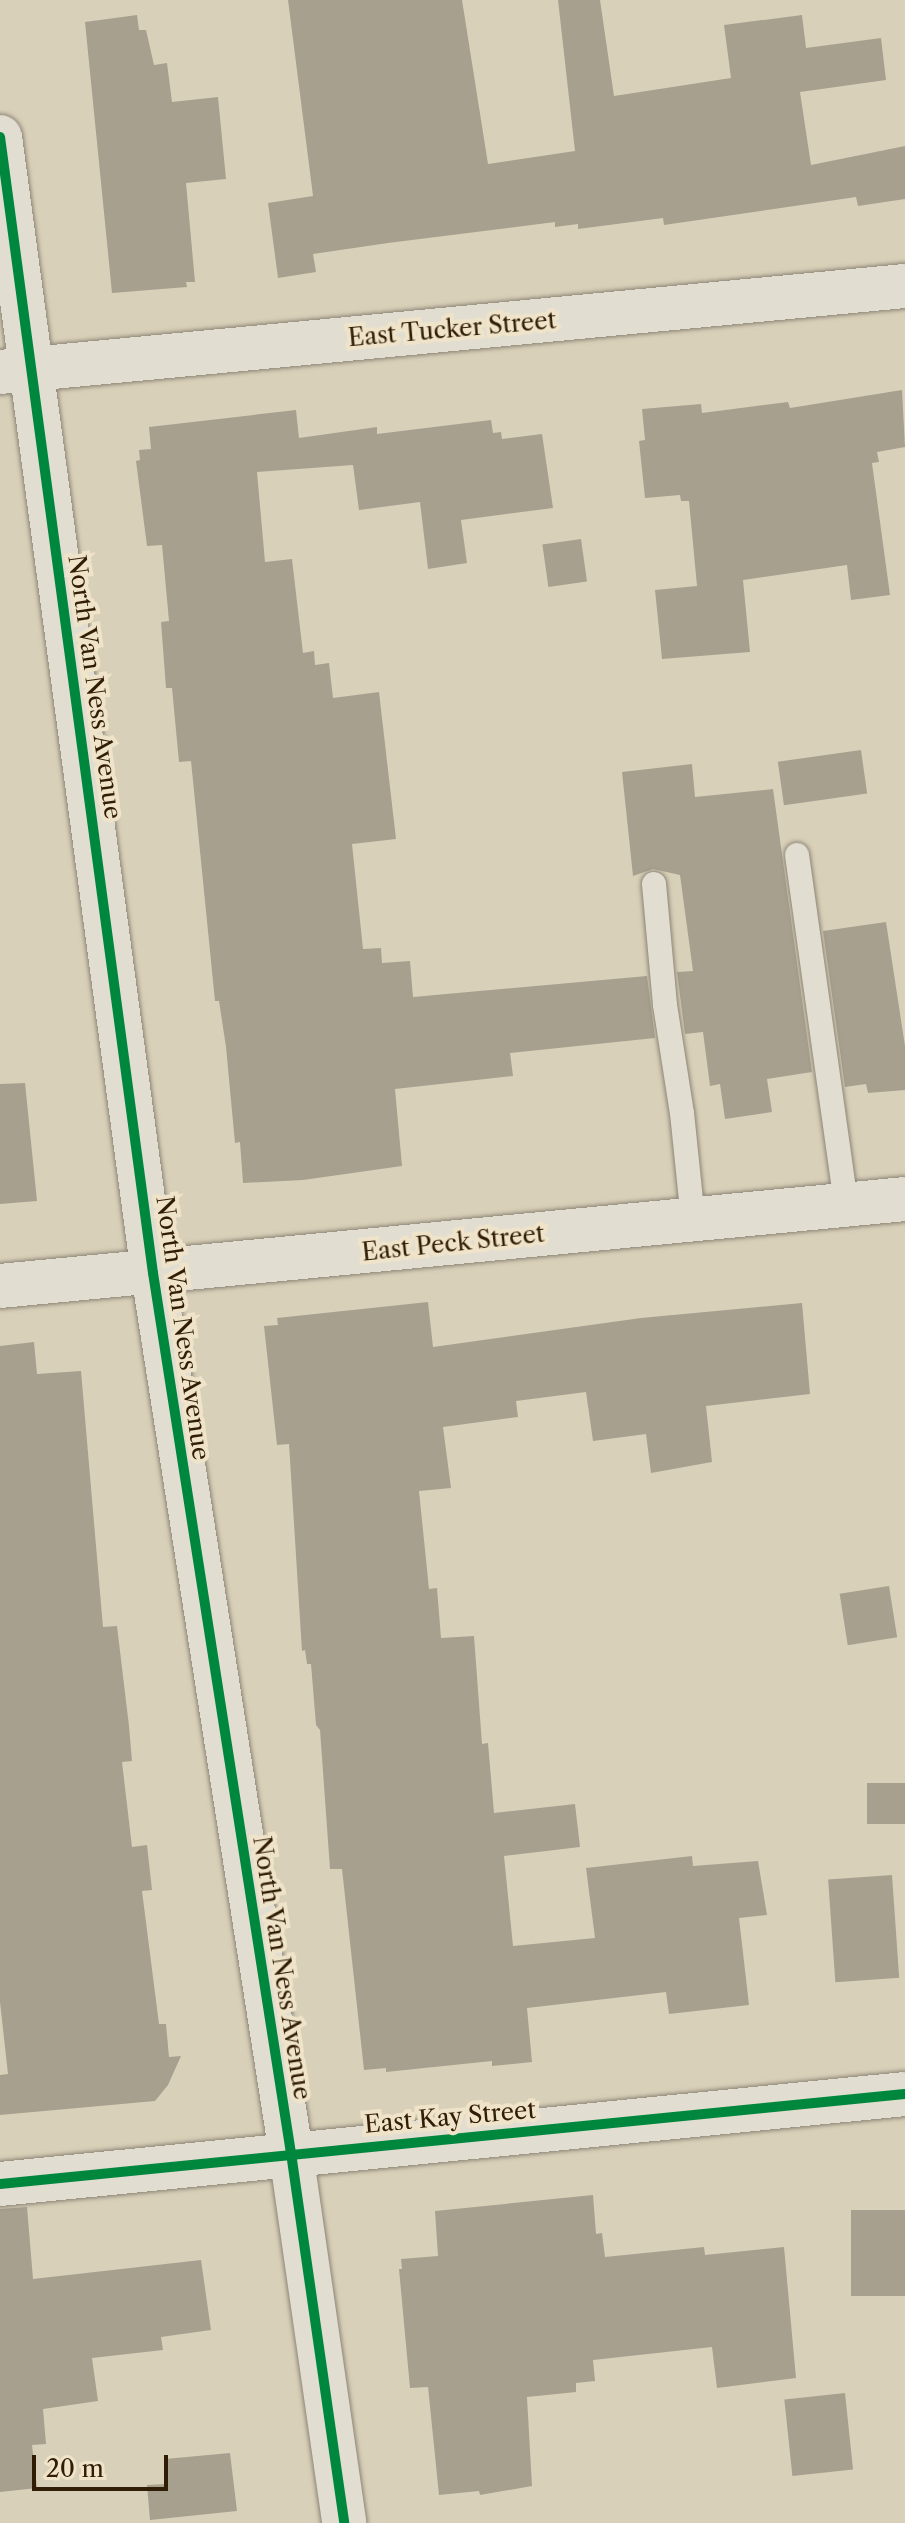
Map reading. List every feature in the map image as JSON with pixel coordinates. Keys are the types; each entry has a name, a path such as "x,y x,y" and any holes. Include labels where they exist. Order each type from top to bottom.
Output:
{"street":[{"name":"North Van Ness Avenue","path":"0,137 16,370 291,2153 344,2523"},
{"name":"East Tucker Street","path":"16,370 905,286"},
{"name":"East Peck Street","path":"0,1286 905,1199"},
{"name":"East Kay Street","path":"0,2184 905,2094"}],"lane":[{"path":"797,855 846,1205"},
{"path":"654,884 665,1005 682,1113 693,1220"}],"building":[{"path":"288,0 462,0 488,164 575,151 558,0 600,0 614,96 731,78 724,25 802,15 806,48 881,38 886,80 800,92 811,165 905,146 905,199 858,206 856,197 664,225 663,218 578,229 578,224 555,227 555,222 388,243 313,254 316,272 278,278 268,203 313,196"},
{"path":"137,15 139,30 146,30 154,65 167,63 172,102 218,97 226,179 186,183 195,282 186,282 187,287 112,293 85,22"},
{"path":"902,390 905,447 877,452 879,462 872,463 890,595 851,600 847,565 743,580 750,652 662,659 655,590 697,586 689,501 681,501 680,495 645,498 639,441 645,440 642,409 701,404 702,413 788,402 790,408"},
{"path":"296,410 299,438 377,427 377,434 491,420 493,433 501,432 502,439 542,434 553,508 461,520 467,563 428,569 420,502 359,510 353,465 257,472 265,562 292,559 303,653 314,651 315,665 329,663 333,698 379,692 396,839 352,844 363,949 381,948 382,963 410,961 413,997 647,976 655,1038 510,1053 513,1076 395,1089 402,1166 303,1180 243,1183 240,1142 235,1143 219,1001 215,1001 191,761 179,762 172,688 166,688 161,622 169,621 162,545 147,546 136,461 140,460 139,450 151,449 149,427"},
{"path":"581,539 587,582 548,587 542,544"},
{"path":"861,750 867,794 784,805 778,762"},
{"path":"692,764 695,797 773,789 812,1072 767,1079 772,1112 725,1119 720,1084 710,1086 703,1032 685,1034 677,972 693,971 680,875 653,869 633,876 622,772"},
{"path":"886,922 905,1046 905,1090 868,1093 866,1084 845,1087 823,931"},
{"path":"25,1083 37,1201 0,1204 0,1084"},
{"path":"428,1302 433,1347 641,1318 802,1303 810,1394 706,1406 712,1462 651,1473 646,1434 593,1441 586,1392 516,1401 518,1417 443,1427 451,1488 419,1491 429,1589 437,1588 441,1638 474,1636 482,1744 488,1743 494,1813 575,1804 580,1847 504,1856 513,1946 595,1938 586,1868 692,1856 693,1866 758,1861 767,1915 739,1918 749,2005 669,2014 666,1992 527,2008 532,2062 492,2066 492,2061 386,2072 386,2068 364,2070 342,1869 330,1869 320,1730 316,1725 311,1664 307,1664 305,1650 302,1651 289,1444 277,1445 264,1326 278,1325 277,1318"},
{"path":"34,1342 37,1374 81,1371 103,1627 117,1626 129,1726 132,1761 122,1762 132,1847 147,1845 152,1890 142,1891 159,2024 166,2024 169,2057 181,2056 168,2085 155,2101 0,2115 0,2075 8,2074 0,2002 0,1346"},
{"path":"889,1586 897,1637 848,1645 840,1594"},
{"path":"867,1783 905,1783 905,1824 867,1824"},
{"path":"892,1875 899,1978 835,1982 828,1879"},
{"path":"593,2195 596,2234 602,2233 605,2257 704,2247 705,2255 784,2247 796,2378 717,2388 712,2347 593,2360 595,2381 576,2383 576,2392 527,2397 532,2486 480,2495 479,2491 439,2495 428,2387 410,2388 399,2269 402,2269 401,2259 438,2256 435,2211"},
{"path":"27,2207 33,2279 201,2260 211,2330 161,2337 163,2350 92,2358 98,2401 43,2409 46,2444 32,2445 37,2488 0,2492 0,2209"},
{"path":"851,2210 905,2210 905,2296 851,2296"},
{"path":"845,2393 853,2470 792,2476 784,2399"},
{"path":"230,2453 237,2511 150,2520 147,2485 167,2484 165,2459"}],"cycle path":[{"path":"0,137 153,1273 291,2153 344,2523"},
{"path":"0,2184 905,2094"}]}
